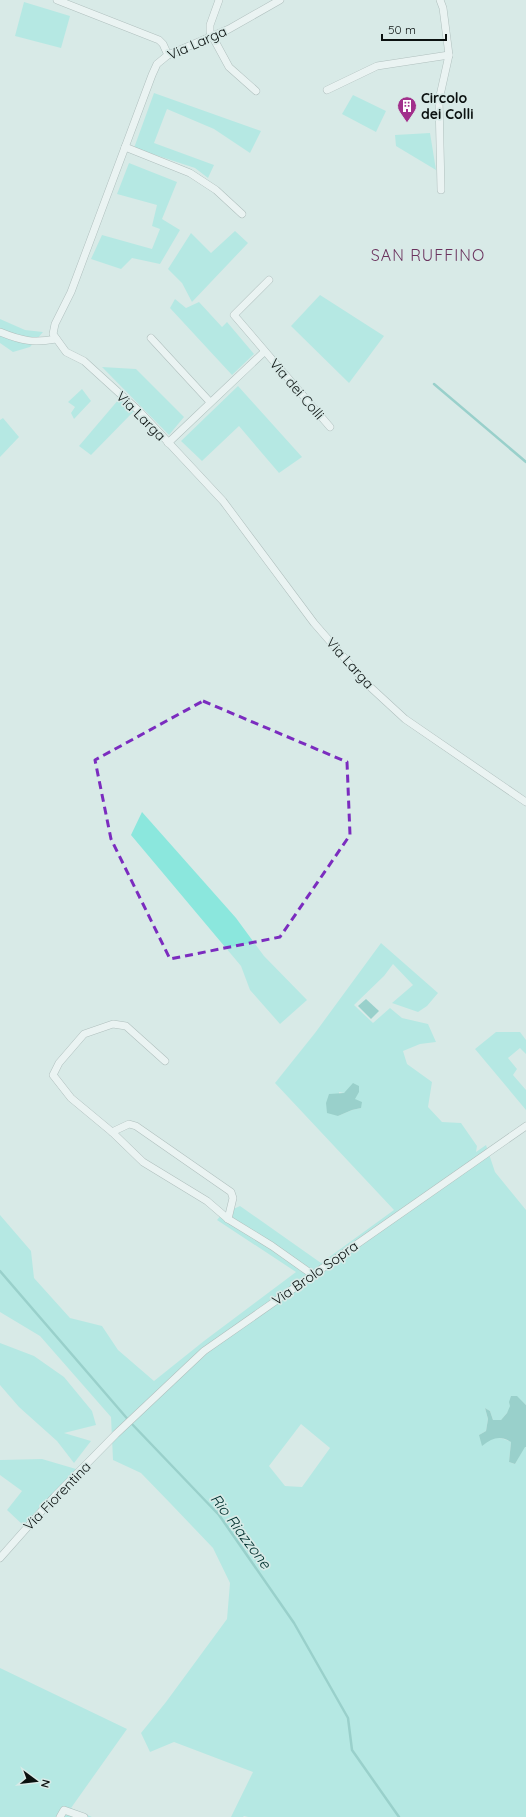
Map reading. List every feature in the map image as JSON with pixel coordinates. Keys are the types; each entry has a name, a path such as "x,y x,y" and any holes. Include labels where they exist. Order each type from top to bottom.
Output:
{"street":[{"path":"57,0 159,40 163,44 168,55"},
{"path":"219,0 210,25 213,37 229,67 256,91"},
{"name":"Via Larga","path":"280,0 241,23 213,37 168,55 157,64 70,292 55,324 54,334 66,352 84,361 139,411 223,501 314,623 367,684 405,719 526,802"},
{"path":"440,0 443,8 449,55 439,100 441,190"},
{"path":"327,90 377,66 449,55"},
{"path":"125,148 190,173 216,190 242,214"},
{"name":"Via dei Colli","path":"269,280 234,315 264,352 330,427"},
{"path":"0,332 22,341 44,342 56,339"},
{"path":"151,338 210,402"},
{"name":"Via dei Colli","path":"168,443 264,352"},
{"path":"165,1061 126,1026 113,1024 84,1034 59,1063 53,1075 71,1098 112,1132 142,1162 207,1201 228,1219 272,1246 313,1275"},
{"path":"112,1132 129,1124 136,1126 231,1192 233,1198 228,1219"},
{"name":"Via Brolo Sopra","path":"116,1434 204,1351 526,1126"},
{"name":"Via Fiorentina","path":"0,1558 55,1496 116,1434"},
{"path":"60,1817 64,1810 84,1817"}],"highlighted area":[{"path":"203,701 347,762 350,835 280,937 170,959 111,839 95,760"}],"shaded area":[{"path":"24,2 70,16 61,48 15,36"},
{"path":"154,93 261,131 250,153 214,129 167,109 154,143 214,165 208,178 195,168 134,148"},
{"path":"353,95 386,111 376,132 342,114"},
{"path":"430,133 436,170 396,146 395,135"},
{"path":"129,163 177,182 162,219 180,230 160,264 132,258 121,269 91,259 102,235 152,249 160,229 152,226 157,205 117,194"},
{"path":"235,231 248,243 192,302 182,283 168,269 191,233 211,253"},
{"path":"320,295 384,336 349,383 291,326"},
{"path":"175,299 186,308 199,302 222,327 227,322 254,354 232,375 170,308"},
{"path":"0,319 25,330 43,332 30,347 13,352 0,343"},
{"path":"102,367 136,369 184,417 169,435"},
{"path":"238,386 302,457 279,473 239,426 202,461 181,441"},
{"path":"82,389 91,401 74,419 71,413 75,407 68,402"},
{"path":"119,399 134,411 91,455 79,446"},
{"path":"3,418 19,437 0,457 0,420"},
{"path":"142,812 236,918 264,956 307,1000 280,1024 250,990 241,966 131,835"},
{"path":"381,943 438,993 427,1006 418,1012 392,1003 413,985 393,964 384,976 354,1005 373,1023 390,1008 402,1018 428,1024 436,1042 420,1044 403,1051 407,1064 432,1082 428,1107 442,1122 461,1123 477,1146 476,1152 486,1145 495,1172 526,1210 526,1405 517,1397 501,1420 493,1420 490,1411 485,1408 488,1419 486,1431 479,1435 500,1438 511,1442 509,1462 515,1464 525,1446 526,1447 526,1817 231,1817 253,1772 174,1742 150,1752 141,1733 166,1702 227,1619 230,1583 213,1548 141,1473 113,1460 111,1417 40,1336 0,1312 0,1215 31,1251 34,1278 70,1318 102,1326 118,1350 154,1381 204,1341 296,1272 217,1220 222,1214 240,1206 321,1263 394,1210 275,1083 315,1033","holes":["351,1088 355,1099 361,1108 338,1116 339,1092 344,1093","301,1424 330,1448 302,1487 285,1486 269,1466"]},
{"path":"366,999 379,1011 371,1019 358,1006"},
{"path":"496,1032 520,1032 526,1040 526,1054 520,1048 508,1058 517,1069 513,1075 526,1090 526,1110 475,1049"},
{"path":"353,1083 359,1086 359,1092 355,1099 362,1102 361,1108 338,1116 327,1113 326,1103 329,1094 344,1093"},
{"path":"0,1343 34,1356 64,1377 92,1411 96,1425 64,1433 91,1441 74,1463 57,1441 19,1407 0,1385"},
{"path":"511,1396 517,1396 526,1405 526,1447 515,1464 509,1462 511,1442 496,1438 482,1446 479,1435 486,1431 488,1419 485,1408 490,1411 493,1420 501,1420 507,1413 510,1406 509,1402"},
{"path":"42,1459 76,1469 23,1525 7,1510 22,1491 0,1475 0,1460"},
{"path":"0,1668 127,1729 71,1808 92,1817 0,1817"}],"waterway":[{"path":"434,384 526,462"},
{"name":"Rio Riazzone","path":"0,1271 131,1423 219,1515 294,1623 348,1718 352,1750 399,1817"}],"place":[{"name":"Circolo dei Colli","path":"407,123"}],"district":[{"name":"SAN RUFFINO","path":"428,255"}]}
